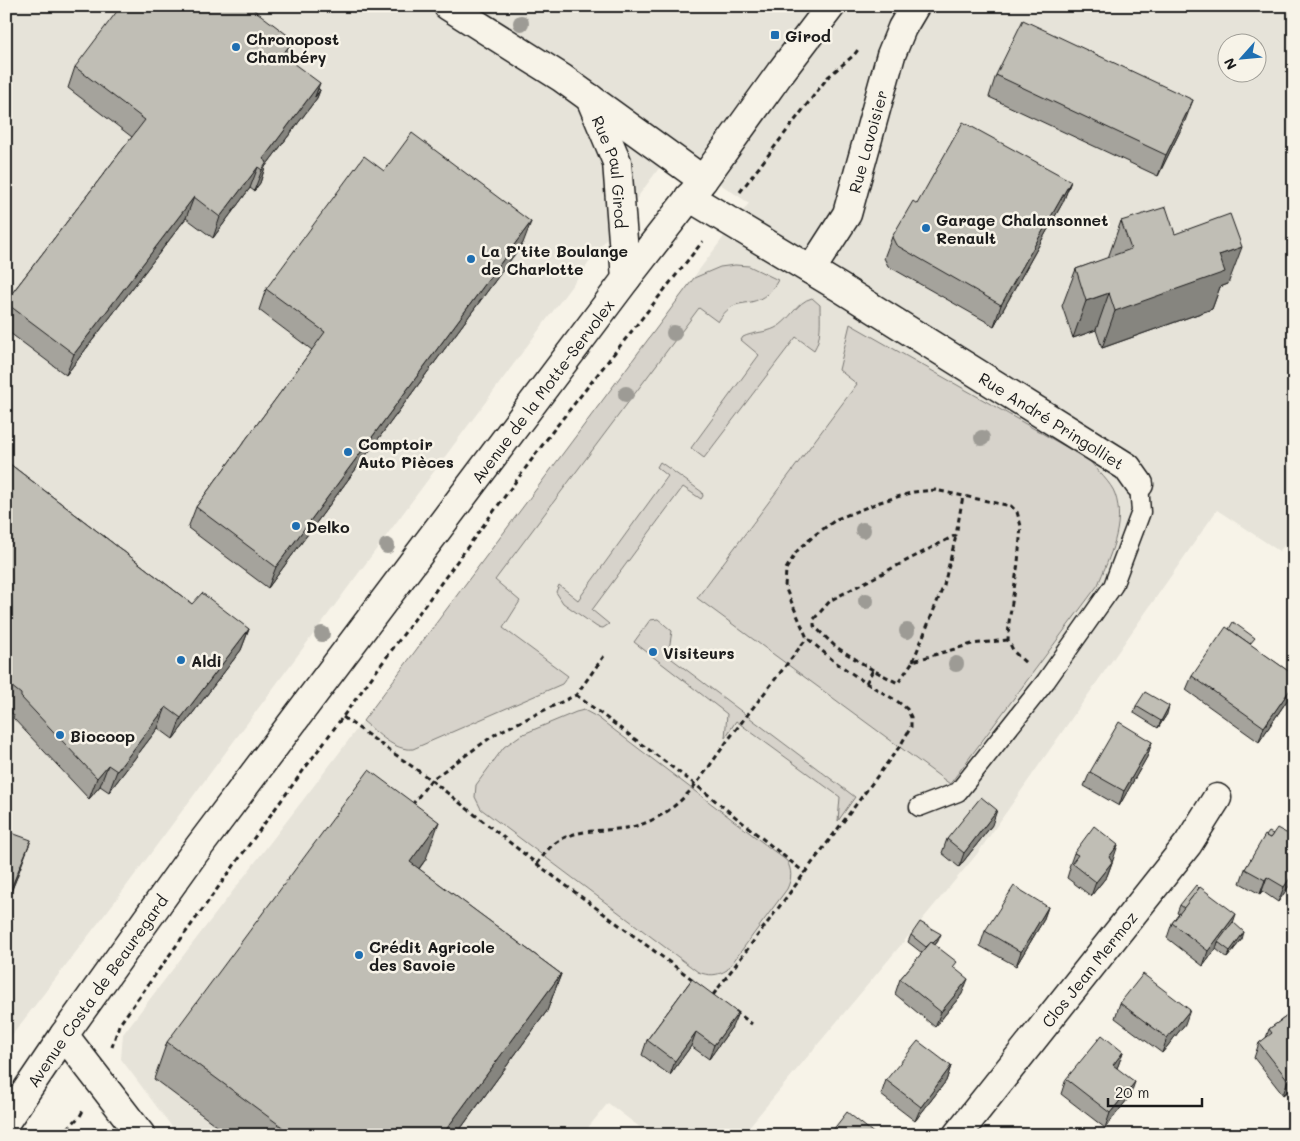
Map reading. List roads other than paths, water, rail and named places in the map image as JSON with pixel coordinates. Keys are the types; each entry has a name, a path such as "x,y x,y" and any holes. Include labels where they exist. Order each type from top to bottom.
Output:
{"street":[{"name":"Rue Paul Girod","path":"448,6 589,96 696,189"},
{"name":"Avenue de la Motte-Servolex","path":"170,886 626,279 696,189 831,6"},
{"name":"Rue Lavoisier","path":"811,270 847,214 891,55 902,28 915,6"},
{"name":"Rue Paul Girod","path":"589,96 617,162 626,279"},
{"name":"Rue André Pringolliet","path":"696,189 721,218 811,270 1127,467 1139,484"},
{"name":"Clos Jean Mermoz","path":"957,1135 1188,844 1217,798"},
{"name":"Avenue Costa de Beauregard","path":"6,1121 64,1035 170,886"},
{"path":"64,1035 141,1135"}],"lane":[{"name":"Rue André Pringolliet","path":"919,807 958,792 1046,681 1113,586 1141,512 1139,484"}],"place":[{"name":"Girod","path":"775,35"},
{"name":"Chronopost Chambéry","path":"236,47"},
{"name":"Garage Chalansonnet Renault","path":"926,228"},
{"name":"La P'tite Boulange de Charlotte","path":"471,259"},
{"name":"Comptoir Auto Pièces","path":"348,452"},
{"name":"Delko","path":"296,526"},
{"name":"Visiteurs","path":"653,652"},
{"name":"Aldi","path":"181,660"},
{"name":"Biocoop","path":"60,735"},
{"name":"Crédit Agricole des Savoie","path":"359,955"}]}
